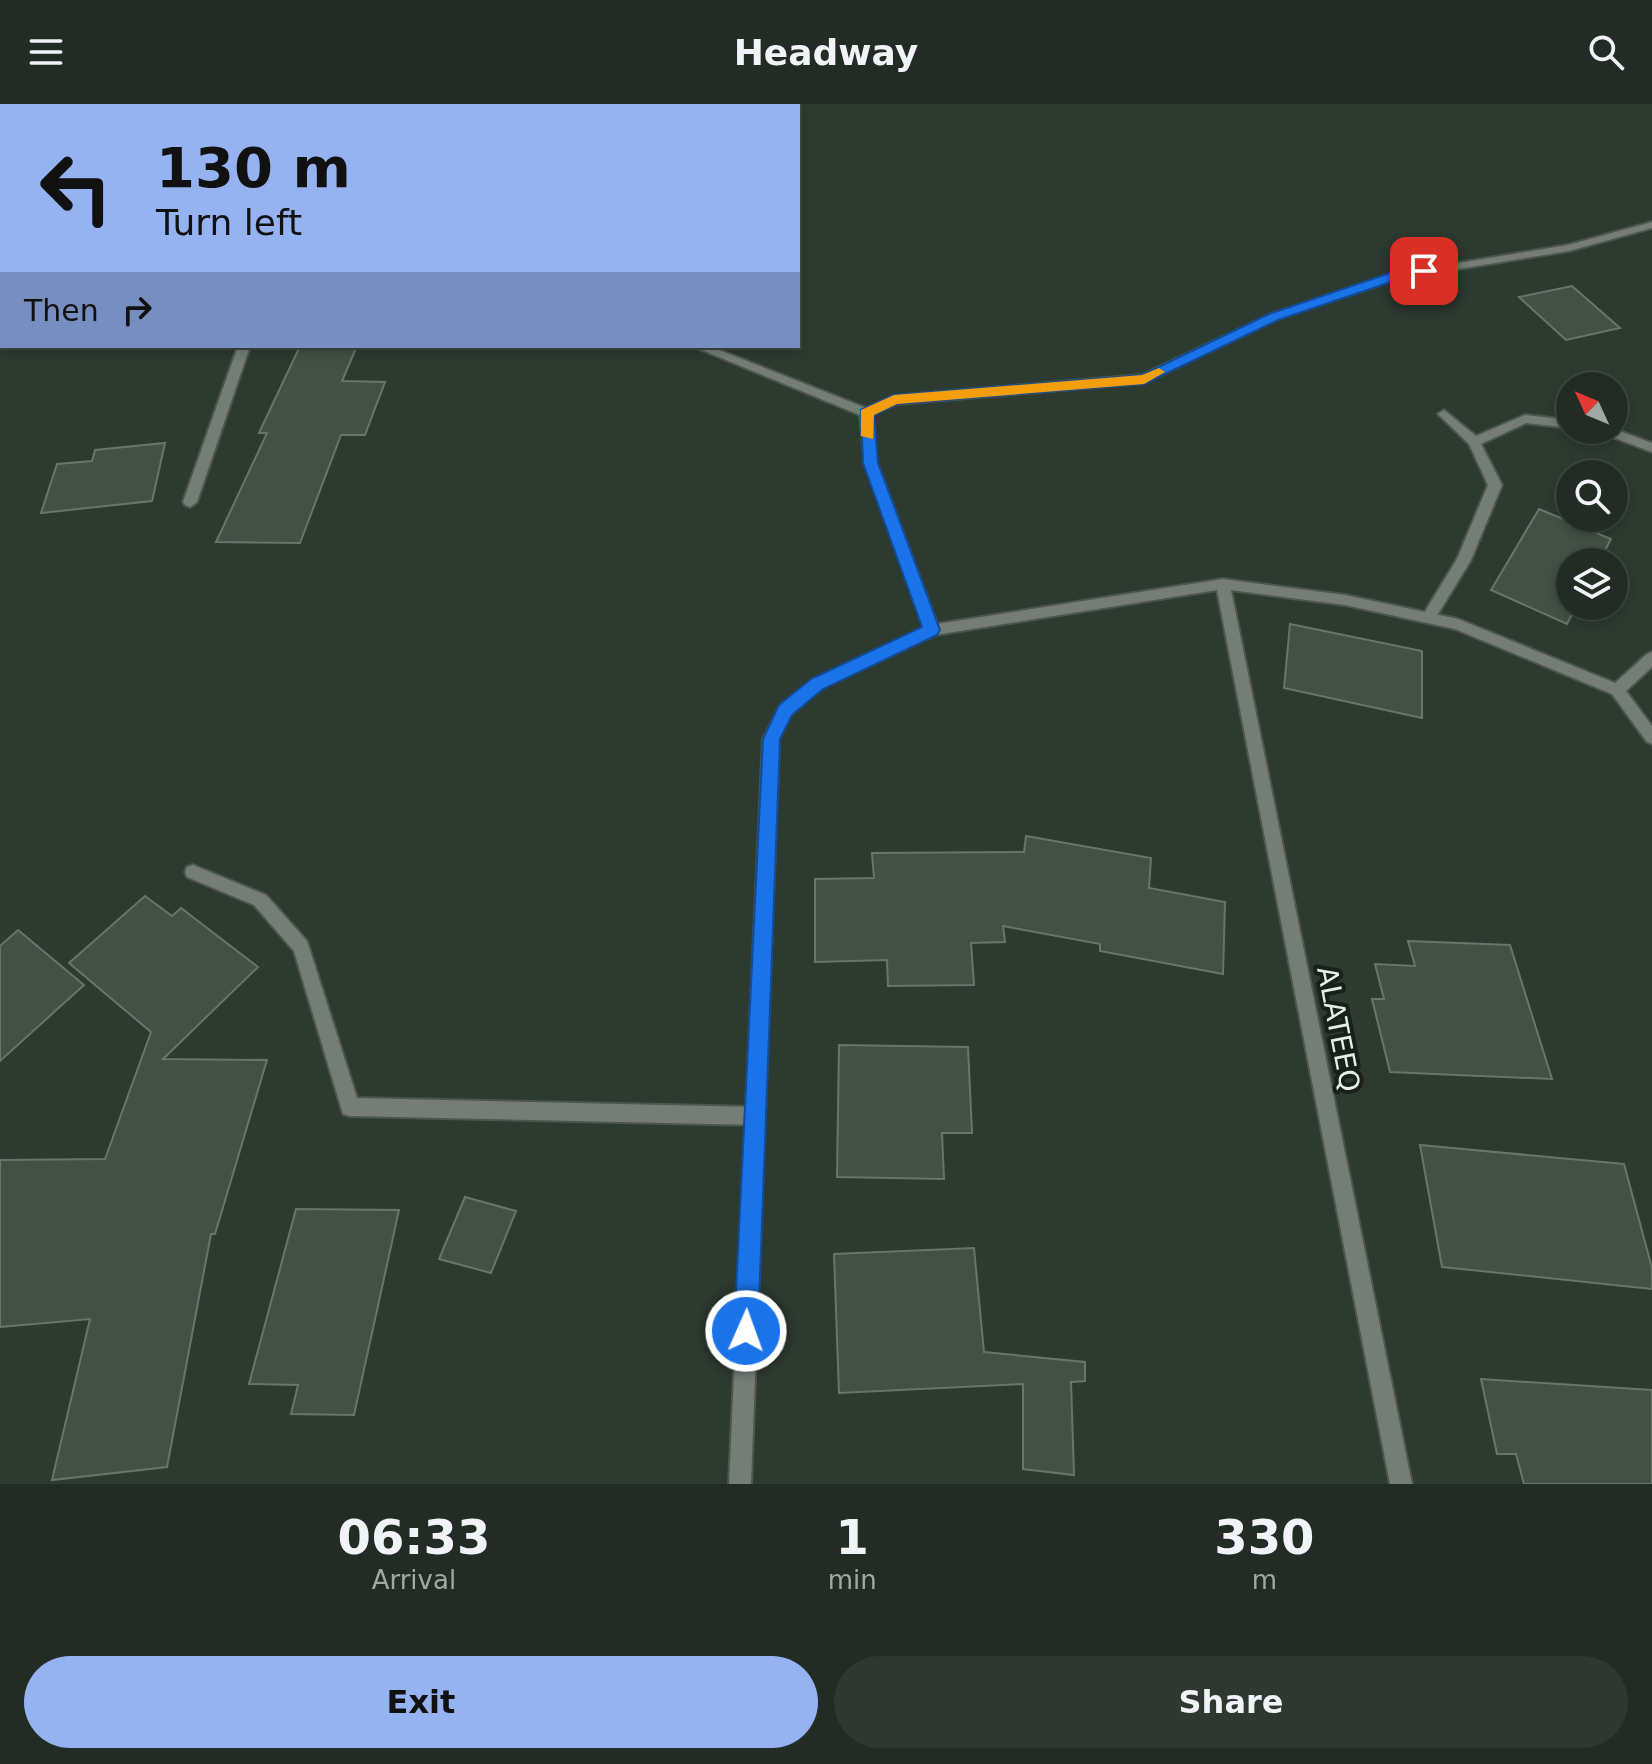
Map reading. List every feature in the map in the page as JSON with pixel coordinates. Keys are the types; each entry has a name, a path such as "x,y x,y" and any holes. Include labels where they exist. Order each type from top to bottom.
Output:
{"street":[{"path":"703,348 866,413 894,400 1144,379 1273,317 1395,276 1569,248 1652,225"},
{"path":"190,502 243,348"},
{"path":"866,413 871,463 932,630"},
{"path":"1428,618 1464,560 1495,485 1474,442 1444,414"},
{"path":"1474,442 1525,419 1556,422"},
{"path":"1628,439 1652,448"},
{"path":"740,1484 771,739 785,710 817,684 932,630 1223,584 1345,600 1458,624 1617,690 1652,738"},
{"name":"ALATEEQ","path":"1223,584 1401,1484"},
{"path":"1617,690 1652,658"},
{"path":"193,872 260,900 301,947 350,1107 755,1116"}],"building":[{"path":"1572,286 1620,328 1566,340 1519,297"},
{"path":"299,348 356,348 342,381 385,382 365,435 341,435 300,543 216,542 267,433 259,433"},
{"path":"165,443 152,501 41,513 57,464 92,461 95,450"},
{"path":"1539,509 1556,516 1556,532 1594,532 1611,539 1606,548 1556,548 1556,619 1491,590"},
{"path":"1290,624 1422,651 1422,718 1284,688"},
{"path":"1026,836 1151,858 1149,888 1225,902 1223,974 1100,951 1100,944 1003,926 1005,942 971,943 974,985 888,986 887,960 815,962 815,879 874,878 872,853 1024,852"},
{"path":"145,896 172,916 181,908 258,967 163,1059 267,1060 215,1234 211,1234 167,1467 52,1480 90,1319 0,1327 0,1160 105,1159 151,1032 69,963"},
{"path":"18,930 84,985 0,1061 0,946"},
{"path":"1408,941 1510,945 1552,1079 1390,1072 1372,999 1384,999 1375,964 1415,966"},
{"path":"839,1045 968,1047 972,1133 942,1133 944,1179 837,1177"},
{"path":"1420,1145 1624,1164 1652,1268 1652,1289 1442,1267"},
{"path":"465,1197 516,1211 491,1273 439,1259"},
{"path":"296,1209 399,1210 354,1415 291,1414 298,1385 249,1384"},
{"path":"974,1248 984,1352 1085,1362 1085,1381 1071,1382 1074,1475 1023,1469 1023,1384 839,1393 834,1254"},
{"path":"1481,1379 1652,1390 1652,1484 1524,1484 1516,1454 1497,1454"}],"slow traffic":[{"path":"868,436 866,413 894,400 1144,379 1159,372"}],"route":[{"path":"746,1331 771,739 785,710 817,684 932,630 871,463 866,413 894,400 1144,379 1273,317 1395,276 1424,271"}]}
